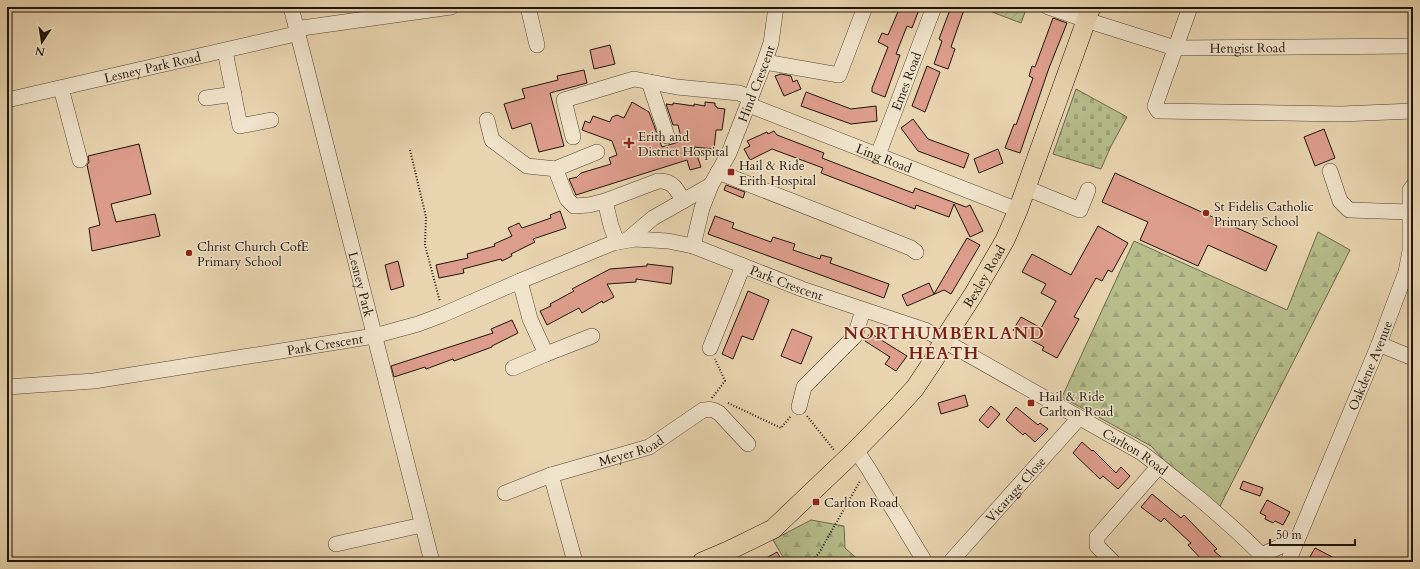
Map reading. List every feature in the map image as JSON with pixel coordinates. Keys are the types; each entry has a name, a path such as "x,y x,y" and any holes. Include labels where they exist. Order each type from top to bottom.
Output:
{"main road":[{"name":"Bexley Road","path":"702,562 773,529 850,456 915,388 935,358 943,341 987,271 1018,210 1088,14"}],"street":[{"name":"Lesney Park","path":"291,7 296,32 432,562"},
{"name":"Lesney Park Road","path":"7,100 291,35 302,28 451,7"},
{"path":"528,7 537,45"},
{"name":"Hind Crescent","path":"693,246 702,208 715,178 729,153 750,102 771,43 776,7"},
{"path":"764,62 839,76 865,7"},
{"name":"Emes Road","path":"878,155 934,7"},
{"name":"Hengist Road","path":"1048,7 1088,14 1175,48 1413,46"},
{"path":"1190,7 1155,106 1158,111 1341,114 1413,111"},
{"path":"225,51 240,126 271,120"},
{"name":"Ling Road","path":"573,137 564,100 634,79 677,87 738,93 750,102 878,155 1018,210"},
{"path":"649,82 667,136"},
{"path":"61,88 80,160"},
{"path":"206,98 234,94"},
{"path":"486,120 492,140 527,166 557,169 597,152"},
{"path":"557,169 557,173 567,199 574,206 588,205 605,201 664,180 672,184 683,201"},
{"path":"1330,171 1340,201 1349,210 1410,212"},
{"path":"715,178 898,243 911,248 916,252"},
{"name":"Park Crescent","path":"7,387 94,381 374,336 418,324 520,281 622,241 653,218 683,201 715,178"},
{"name":"Oakdene Avenue","path":"1288,562 1379,344 1406,272 1410,251 1410,190 1413,186"},
{"path":"1026,188 1080,210 1088,190"},
{"path":"605,201 611,226 622,241"},
{"name":"Park Crescent","path":"622,241 649,239 693,246 802,289 925,330 943,341"},
{"path":"710,348 743,266"},
{"path":"520,281 530,319 546,354"},
{"path":"799,407 804,387 855,336 863,310"},
{"path":"513,368 592,336"},
{"name":"Carlton Road","path":"943,341 1142,453 1221,517 1253,545 1264,558"},
{"path":"1379,344 1413,358"},
{"name":"Meyer Road","path":"505,494 552,475 650,447 703,410 713,409 719,412 748,444"},
{"name":"Vicarage Close","path":"952,560 1079,418"},
{"path":"850,456 868,468 925,562"},
{"path":"1113,562 1097,546 1097,537 1159,466"},
{"path":"552,475 576,562"},
{"path":"336,544 422,525"},
{"path":"1264,558 1297,539"}],"path":[{"path":"410,150 426,217 425,245 444,314"},
{"path":"710,348 725,381 714,396"},
{"path":"732,405 781,428"},
{"path":"799,407 829,442 850,456"},
{"path":"811,562 819,553 868,468"}],"green space":[{"path":"993,7 1027,7 1021,23 992,12"},
{"path":"1076,89 1127,117 1111,146 1101,169 1053,154"},
{"path":"1318,232 1350,250 1215,516 1151,446 1062,397 1134,241 1287,310"},
{"path":"811,520 844,526 845,548 861,562 786,562 773,540"}],"building":[{"path":"900,7 920,7 912,28 907,26 896,54 900,55 885,97 872,92 872,88 888,47 878,42 882,33 888,35"},
{"path":"951,7 965,7 951,47 955,49 948,69 934,64 942,41 939,39"},
{"path":"1053,18 1067,23 1049,68 1020,153 1005,148 1014,124 1016,125 1033,78 1029,76 1032,66 1035,67"},
{"path":"610,45 615,64 594,69 590,50"},
{"path":"927,66 940,72 925,112 912,106"},
{"path":"584,70 587,83 550,93 564,146 539,152 531,123 512,129 504,104 525,98 522,89 558,80 557,76"},
{"path":"781,74 791,76 793,82 797,80 801,89 784,96 775,76"},
{"path":"806,92 851,109 876,106 877,121 851,124 801,106"},
{"name":"Erith and District Hospital","path":"632,102 649,112 662,147 682,141 678,125 673,125 666,104 673,105 673,103 694,106 694,104 705,106 705,102 715,103 717,108 725,109 722,130 716,130 714,149 694,147 701,167 690,170 687,160 576,195 569,179 577,177 581,173 611,164 609,158 617,155 612,141 582,130 585,121 590,123 593,116 610,122 612,117 617,115 624,118"},
{"path":"913,119 928,139 969,154 964,168 918,151 901,128"},
{"path":"1324,129 1335,158 1315,166 1304,137"},
{"path":"774,131 777,135 824,153 822,158 913,193 915,188 966,207 970,205 983,231 970,237 954,204 949,217 916,205 915,209 821,173 823,168 772,149 750,160 744,149 750,146 747,141 767,132 768,134"},
{"path":"139,144 151,194 111,204 116,222 155,214 160,236 92,251 89,228 100,225 87,165 89,162 88,156"},
{"path":"998,149 1003,163 979,173 974,159"},
{"path":"1115,173 1277,246 1266,271 1208,245 1198,266 1140,240 1148,222 1102,202"},
{"path":"726,185 745,192 743,198 724,190"},
{"path":"560,211 566,228 533,239 535,242 511,254 512,256 502,261 501,259 463,269 464,273 439,278 436,265 468,258 467,254 495,246 494,244 512,236 508,228 519,223 522,228 551,218 550,215"},
{"path":"715,216 734,223 732,228 771,242 773,237 795,244 793,250 820,259 821,255 832,258 830,263 889,284 884,298 708,234"},
{"path":"1098,226 1128,243 1112,272 1108,270 1102,281 1096,278 1074,317 1079,319 1057,358 1042,350 1044,347 1013,330 1021,317 1041,328 1056,301 1041,293 1046,284 1022,272 1032,254 1071,275"},
{"path":"967,238 980,245 951,294 944,290 907,306 902,295 929,283 934,294"},
{"path":"398,261 404,286 391,290 385,265"},
{"path":"647,264 673,267 671,284 636,279 636,282 607,284 614,297 603,303 602,301 582,313 579,308 547,325 540,311 551,306 550,304 574,291 572,289 610,269 647,266"},
{"path":"748,291 769,300 753,340 742,336 733,359 722,354"},
{"path":"512,320 518,333 492,347 454,361 453,359 426,369 425,367 394,377 391,366 493,333 491,329"},
{"path":"792,329 812,337 801,364 781,356"},
{"path":"870,333 907,356 896,371 885,364 890,357 865,341"},
{"path":"965,395 968,406 941,414 938,403"},
{"path":"991,406 1000,414 988,428 979,420"},
{"path":"1016,407 1038,425 1040,423 1048,429 1035,442 1025,433 1023,435 1006,420"},
{"path":"1082,442 1092,451 1093,450 1116,473 1121,467 1130,476 1118,489 1103,476 1100,479 1073,453"},
{"path":"1243,481 1263,488 1260,496 1240,489"},
{"path":"1152,494 1181,518 1184,515 1217,549 1214,551 1227,562 1204,562 1188,545 1191,543 1164,518 1161,522 1141,507"},
{"path":"1267,500 1290,512 1283,525 1275,521 1273,523 1265,519 1266,516 1260,513"},
{"path":"1315,548 1342,562 1307,562"},
{"path":"777,552 783,562 759,562"}],"place":[{"name":"Erith and District Hospital","path":"629,143"},
{"name":"Hail & Ride Erith Hospital","path":"731,172"},
{"name":"St Fidelis Catholic Primary School","path":"1206,213"},
{"name":"Christ Church CofE Primary School","path":"189,253"},
{"name":"Hail & Ride Carlton Road","path":"1031,403"},
{"name":"Carlton Road","path":"816,502"}],"district":[{"name":"NORTHUMBERLAND HEATH","path":"944,343"}]}
